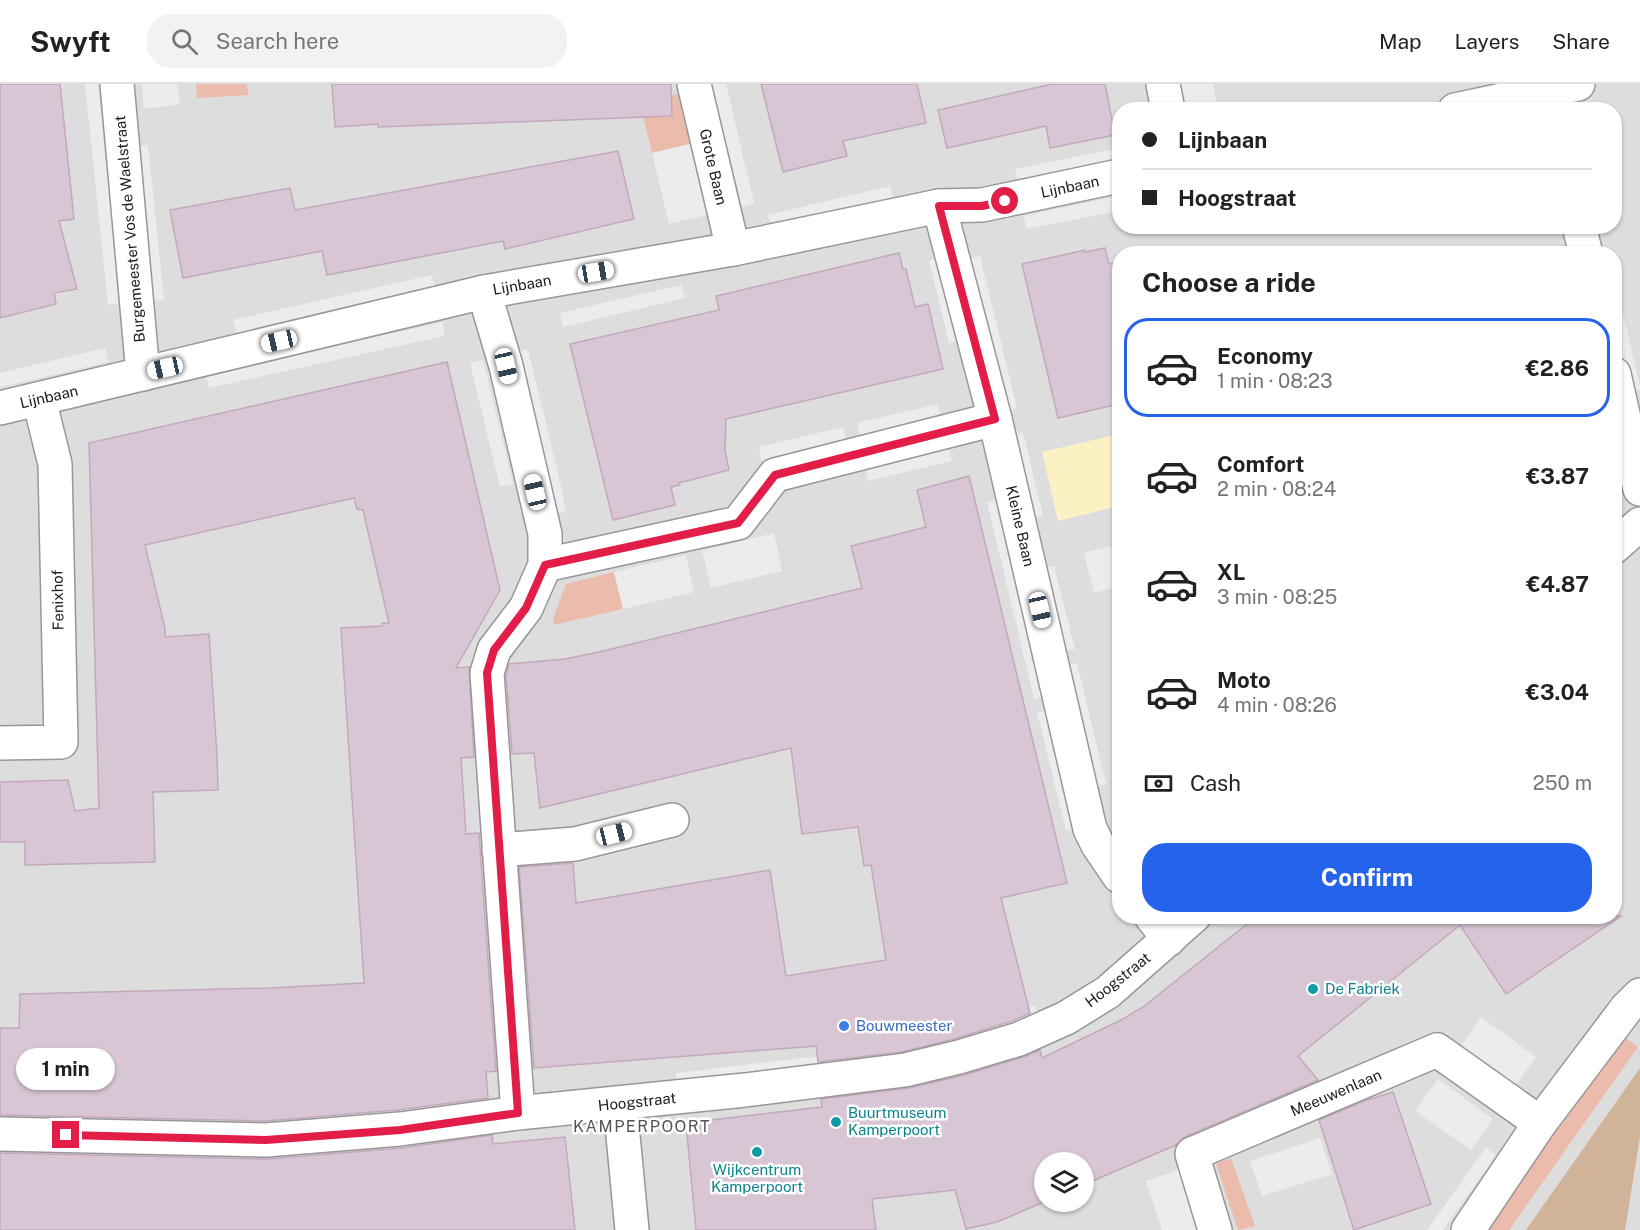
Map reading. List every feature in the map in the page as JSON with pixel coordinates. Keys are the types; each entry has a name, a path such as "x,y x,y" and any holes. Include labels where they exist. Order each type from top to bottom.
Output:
{"street":[{"name":"Burgemeester Vos de Waelstraat","path":"117,84 143,374"},
{"name":"Grote Baan","path":"694,84 733,249"},
{"path":"1163,84 1166,102"},
{"path":"1500,102 1556,92"},
{"name":"Lijnbaan","path":"0,408 484,292 733,249 939,206 982,206 1112,178"},
{"name":"Kleine Baan","path":"939,206 995,419 1090,829 1112,868"},
{"path":"484,292 506,366 545,534 545,565 526,608 494,650 487,673 518,1113"},
{"path":"1622,398 1634,434 1640,489"},
{"name":"Fenixhof","path":"0,743 61,742 55,465 39,399"},
{"path":"545,565 738,523 775,475 995,419"},
{"path":"1622,540 1640,524"},
{"path":"499,850 575,844 672,820"},
{"name":"Hoogstraat","path":"0,1134 266,1140 400,1130 518,1113 620,1104 905,1070 1019,1039 1066,1018 1108,992 1160,928"},
{"path":"1468,1230 1540,1123 1635,1006"},
{"name":"Meeuwenlaan","path":"1215,1230 1192,1154 1437,1050 1540,1123"},
{"path":"620,1104 632,1230"}],"shaded area":[{"path":"0,84 1640,84 1640,1230 0,1230"},
{"path":"85,84 98,84 120,303 108,305"},
{"path":"142,84 177,84 180,104 144,109"},
{"path":"196,84 246,84 249,95 197,98"},
{"path":"712,84 726,84 754,203 742,207"},
{"path":"1171,84 1213,84 1217,102 1175,102"},
{"path":"678,94 690,144 652,153 640,103"},
{"path":"690,144 707,215 669,224 652,153"},
{"path":"148,145 164,300 151,301 136,146"},
{"path":"1112,149 1112,163 1018,183 1015,169"},
{"path":"890,186 893,199 772,227 768,215"},
{"path":"1112,197 1112,212 1027,229 1023,216"},
{"path":"980,256 1017,408 1005,411 969,259"},
{"path":"941,257 961,340 949,343 929,261"},
{"path":"432,275 435,288 237,334 233,320"},
{"path":"681,285 685,298 563,327 560,313"},
{"path":"1622,311 1640,386 1640,390 1628,393 1622,367"},
{"path":"443,322 445,335 440,337 209,388 206,375"},
{"path":"105,348 108,362 0,387 0,373"},
{"path":"528,349 566,512 552,514 515,352"},
{"path":"483,360 513,484 500,487 470,363"},
{"path":"938,404 941,417 860,436 857,423"},
{"path":"843,427 846,440 761,460 759,447"},
{"path":"1023,432 1043,516 1031,518 1011,436"},
{"path":"1112,436 1112,508 1058,521 1042,452"},
{"path":"949,449 952,461 868,481 865,469"},
{"path":"999,499 1047,696 1034,699 987,502"},
{"path":"774,533 782,571 711,588 702,551"},
{"path":"1112,546 1112,588 1094,593 1084,553"},
{"path":"686,555 694,592 623,609 614,572"},
{"path":"1054,566 1075,649 1062,652 1042,568"},
{"path":"614,572 623,609 554,625 553,619 566,584"},
{"path":"1077,663 1106,784 1094,787 1066,665"},
{"path":"1050,710 1078,828 1066,831 1037,712"},
{"path":"1035,1005 1040,1017 987,1036 879,1062 878,1048 984,1023"},
{"path":"1481,1017 1536,1057 1512,1091 1459,1049"},
{"path":"1623,1036 1638,1047 1509,1230 1486,1230"},
{"path":"837,1054 839,1068 676,1087 676,1073"},
{"path":"1640,1068 1640,1137 1625,1230 1526,1230"},
{"path":"1438,1079 1493,1119 1471,1150 1415,1111"},
{"path":"475,1093 477,1107 316,1124 315,1110"},
{"path":"1320,1138 1332,1174 1262,1196 1250,1161"},
{"path":"1486,1147 1496,1155 1443,1230 1427,1230"},
{"path":"1231,1158 1255,1226 1238,1230 1216,1164"},
{"path":"1178,1168 1199,1230 1162,1230 1146,1181 1176,1171"}],"building":[{"path":"0,84 60,84 74,219 59,221 77,289 54,293 56,304 0,318"},
{"path":"332,84 671,84 672,116 335,127"},
{"path":"761,84 917,84 926,123 843,141 847,156 783,172"},
{"path":"1052,84 1105,84 1112,120 1112,136 1050,148 1046,126 947,148 938,110"},
{"path":"618,151 634,219 505,249 503,241 327,275 322,251 183,278 170,210 290,188 295,210"},
{"path":"1105,248 1109,264 1112,263 1112,406 1058,418 1022,264 1085,250 1086,252"},
{"path":"899,253 903,269 906,269 915,307 928,304 943,369 726,419 725,451 729,470 671,487 675,505 613,520 570,344 719,310 716,296"},
{"path":"447,362 500,590 456,668 469,667 474,757 461,758 466,834 479,833 496,1071 486,1072 488,1098 398,1110 265,1121 0,1115 0,1028 19,1028 20,994 271,988 364,983 341,628 382,626 382,623 389,623 363,510 357,509 354,498 145,545 165,628 165,637 209,634 217,755 218,790 153,792 155,862 25,865 25,842 0,842 0,782 68,780 75,811 99,808 89,443"},
{"path":"969,476 1067,883 1001,898 1030,1013 954,1039 902,1052 818,1062 816,1046 534,1068 519,867 573,863 576,903 770,870 786,976 886,960 871,865 864,866 858,827 802,834 791,748 540,808 534,753 512,754 506,675 509,664 565,659 599,652 862,588 851,546 926,527 917,490"},
{"path":"1247,924 1609,924 1506,994 1460,925 1298,1056 1318,1080 1185,1137 1176,1145 1094,1180 1094,1152 1034,1152 1034,1206 997,1222 966,1229 955,1190 872,1199 876,1230 696,1230 686,1123 822,1107 821,1099 909,1088 964,1075 1040,1050 1042,1058 1143,1007"},
{"path":"1393,1092 1431,1204 1354,1230 1319,1120 1364,1101"},
{"path":"492,1135 493,1144 565,1137 575,1230 0,1230 0,1153 268,1159 402,1148"}],"place":[{"name":"De Fabriek","path":"1313,989"},
{"name":"Bouwmeester","path":"844,1026"},
{"name":"Buurtmuseum Kamperpoort","path":"836,1122"},
{"name":"Wijkcentrum Kamperpoort","path":"757,1152"}],"district":[{"name":"KAMPERPOORT","path":"642,1126"}],"route":[{"path":"66,1135 266,1140 400,1130 518,1113 487,673 494,650 526,608 545,565 738,523 775,475 995,419 939,206 982,206 1005,201"}]}
